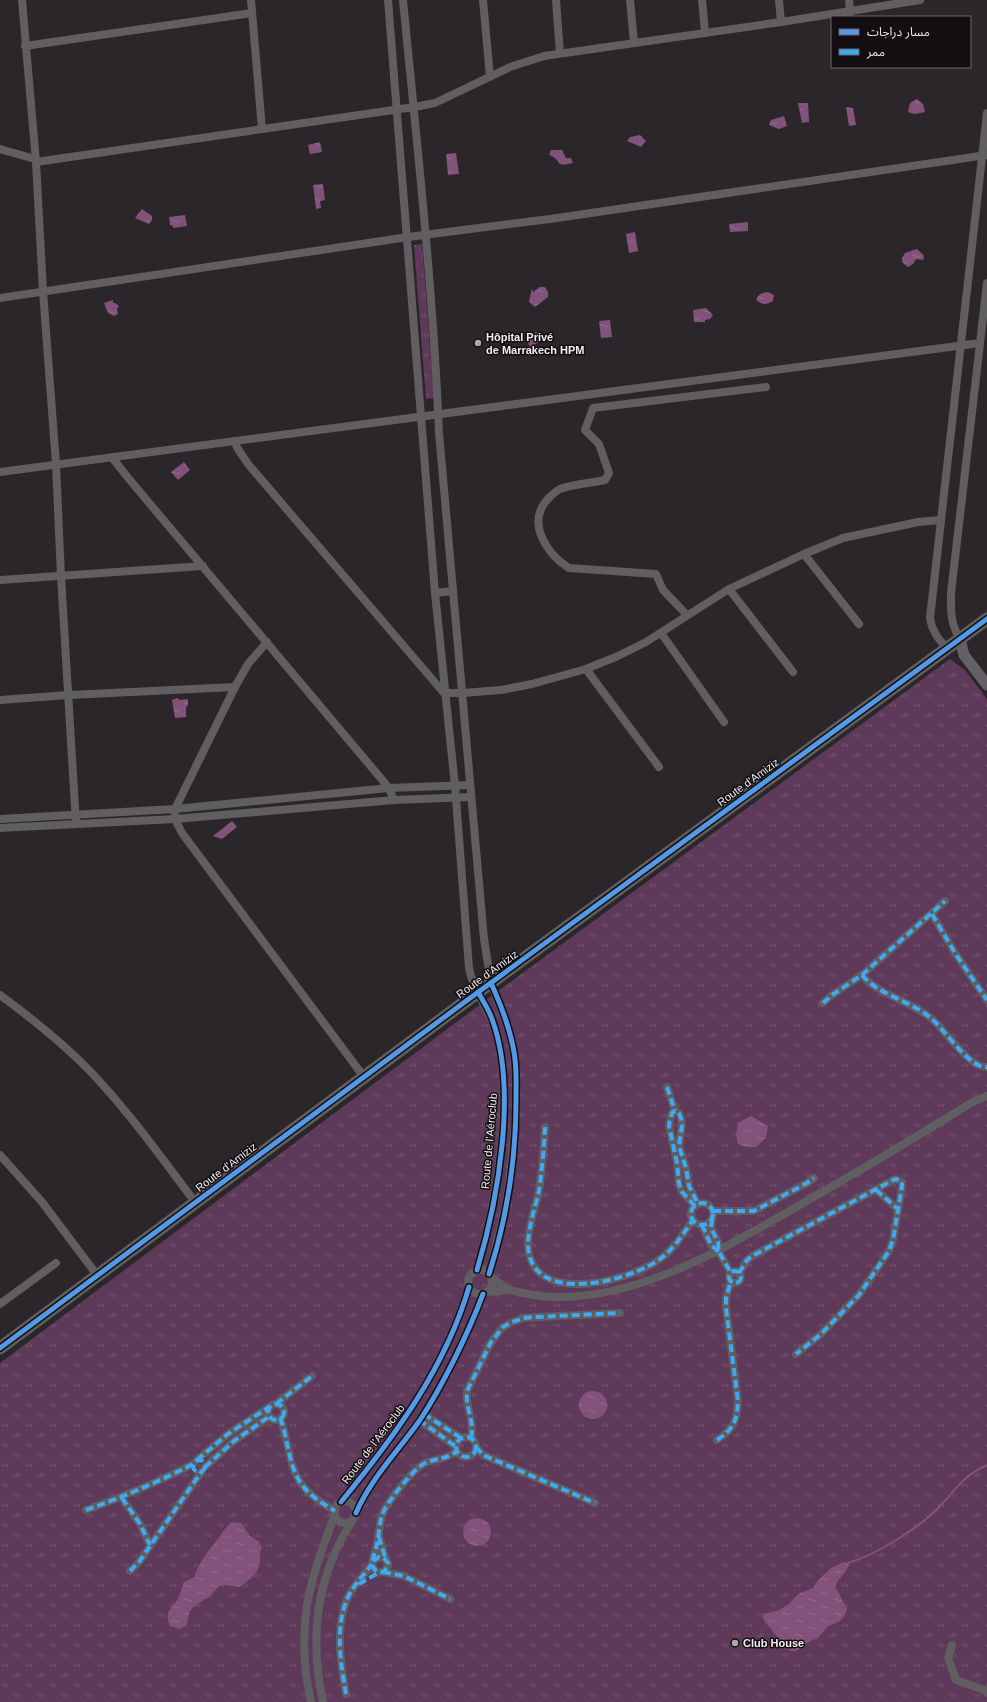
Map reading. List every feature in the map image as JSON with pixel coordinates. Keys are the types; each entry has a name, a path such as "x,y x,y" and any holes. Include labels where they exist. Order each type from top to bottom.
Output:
{"main road":[{"name":"Route d'Amiziz","path":"0,1348 478,992 987,619"}],"street":[{"path":"22,0 56,464 61,576 76,824"},
{"path":"251,0 262,129"},
{"name":"Route de l’Aéroclub","path":"388,0 408,237 435,593 444,693 455,786 470,978 492,1018 498,1035 504,1079 500,1153 492,1205 476,1270"},
{"name":"Route de l’Aéroclub","path":"403,0 414,107 437,377 438,414 484,940 491,983 510,1030 514,1052 516,1116 513,1154 506,1208 490,1275"},
{"path":"483,0 490,77"},
{"path":"556,0 560,53"},
{"path":"630,0 634,43"},
{"path":"702,0 705,33"},
{"path":"779,0 780,22"},
{"path":"849,0 850,12"},
{"path":"0,150 35,161 414,107 435,103 529,60 560,53 850,12 920,0"},
{"path":"25,46 252,13"},
{"path":"964,654 947,648 938,639 932,628 930,618 961,345 985,155 987,113"},
{"path":"0,298 408,237 550,219 985,155"},
{"path":"987,284 951,593 951,617 964,654 987,685"},
{"path":"0,472 980,343"},
{"path":"687,615 663,590 656,574 569,568 558,561 543,540 538,529 538,517 543,505 551,495 559,490 605,480 609,473 599,444 585,430 593,408 766,387"},
{"path":"234,441 248,464 444,693 501,690 532,684 586,669 618,656 661,633 729,589 804,554 843,538 918,522 941,520"},
{"path":"113,457 129,479 389,788 394,800"},
{"path":"804,554 859,624"},
{"path":"0,580 203,566"},
{"path":"729,589 793,672"},
{"path":"435,593 453,591"},
{"path":"661,633 724,722"},
{"path":"267,642 252,659 235,687 175,809 175,819 182,833 252,929 364,1077"},
{"path":"586,669 659,767"},
{"path":"0,700 235,687"},
{"path":"0,819 175,809 389,788 470,785"},
{"path":"0,828 175,819 394,800 471,797"},
{"path":"823,1003 832,995 862,975 945,901"},
{"path":"932,914 955,954 987,1000"},
{"path":"862,975 873,985 929,1016 973,1063 987,1067"},
{"path":"0,995 51,1035 86,1067 130,1116 195,1202"},
{"path":"667,1087 675,1111 679,1113 682,1118 679,1146 686,1168 689,1186 696,1205"},
{"path":"509,1290 483,1270 476,1270 468,1279 469,1287 474,1293 509,1290 537,1296 580,1296 610,1291 647,1281 678,1269 756,1230 971,1103 987,1096"},
{"path":"675,1111 670,1119 669,1126 677,1163 679,1184 682,1192 696,1205"},
{"path":"545,1127 539,1189 528,1242 532,1262 536,1269 544,1275 555,1280 573,1284 591,1283 632,1274 648,1267 670,1252 693,1220"},
{"path":"0,1155 42,1202 97,1275"},
{"path":"712,1215 754,1211 814,1178"},
{"path":"717,1440 727,1433 734,1424 738,1412 738,1401 726,1308 726,1298 734,1276 747,1260 754,1255 896,1179 900,1180 902,1186 893,1240 889,1251 859,1295 831,1325 796,1354"},
{"path":"876,1190 898,1209"},
{"path":"718,1250 718,1242 711,1228 712,1215 708,1205 701,1203 696,1205 691,1214 693,1220 702,1225 711,1245 718,1250 734,1276"},
{"path":"702,1225 708,1223 712,1215"},
{"path":"0,1304 56,1264"},
{"path":"485,1293 491,1287 490,1275"},
{"name":"Route de l’Aéroclub","path":"310,1702 306,1681 304,1651 305,1618 310,1585 319,1555 337,1509 388,1444 412,1409 457,1323 469,1287"},
{"name":"Route de l’Aéroclub","path":"356,1512 365,1494 422,1417 451,1363 485,1293"},
{"path":"471,1438 473,1422 466,1398 467,1391 491,1342 503,1327 524,1318 620,1313"},
{"path":"86,1510 122,1498 158,1482 195,1462 228,1434 260,1412 273,1406 312,1376"},
{"path":"273,1406 283,1408 283,1415 280,1418 291,1461 299,1482 310,1494 323,1503 337,1509 342,1523 352,1521"},
{"path":"270,1416 268,1414 273,1406"},
{"path":"270,1416 275,1419 280,1418"},
{"path":"130,1572 139,1562 204,1469 234,1441 270,1416"},
{"path":"422,1417 461,1438"},
{"path":"422,1417 464,1457 483,1454"},
{"path":"346,1694 340,1648 341,1625 346,1601 372,1562 379,1537 383,1513 410,1477 425,1463 448,1458 456,1448 461,1438 466,1436 475,1442 476,1447 483,1454 595,1503"},
{"path":"472,1455 476,1447"},
{"path":"195,1462 195,1470 204,1469"},
{"path":"122,1498 140,1524 150,1545"},
{"path":"323,1702 318,1679 316,1652 317,1620 322,1589 330,1561 340,1539 356,1512 356,1509 351,1503 345,1502 337,1509"},
{"path":"357,1585 387,1568 387,1561 379,1537"},
{"path":"372,1562 379,1557 387,1561 404,1576 450,1599"},
{"path":"372,1562 373,1569 404,1576"},
{"path":"952,1645 948,1658 956,1680 984,1690 987,1693"}],"green space":[{"path":"422,244 434,398 426,399 414,245"},
{"path":"950,659 965,670 987,699 987,1702 0,1702 0,1363 490,997"}],"water":[{"path":"917,99 923,104 925,112 915,114 908,112 910,103"},
{"path":"798,103 808,103 809,122 802,123"},
{"path":"846,107 853,108 856,125 849,126"},
{"path":"784,116 787,126 779,129 769,125 771,120"},
{"path":"640,135 646,141 641,147 627,141 630,137"},
{"path":"320,142 322,152 310,154 308,145"},
{"path":"551,150 562,150 566,158 571,158 573,163 560,164 556,159 549,155"},
{"path":"456,153 459,174 448,175 446,154"},
{"path":"323,184 325,200 320,201 321,208 316,209 313,185"},
{"path":"142,209 152,216 152,220 149,224 135,218"},
{"path":"185,215 187,226 173,228 173,226 170,225 169,217"},
{"path":"748,222 748,231 730,232 729,224"},
{"path":"635,232 638,251 629,253 626,234"},
{"path":"917,249 923,254 923,260 916,259 913,264 908,267 902,262 902,258 905,253"},
{"path":"540,287 545,287 548,292 548,297 535,307 529,302 532,288 533,292"},
{"path":"768,292 774,295 773,301 764,304 756,300 760,294"},
{"path":"113,300 113,303 119,306 117,309 118,314 114,316 108,313 104,303"},
{"path":"706,308 713,315 710,319 705,320 705,322 694,322 693,310"},
{"path":"610,320 612,337 601,338 599,321"},
{"path":"536,332 542,337 539,342 530,347 528,343 530,336"},
{"path":"184,462 190,470 178,480 171,472"},
{"path":"177,698 180,700 188,699 186,717 175,718 172,700"},
{"path":"232,821 237,827 222,839 213,836"},
{"path":"751,1116 768,1126 766,1138 756,1147 745,1147 738,1144 736,1134 738,1123"},
{"path":"593,1391 603,1395 607,1405 603,1415 593,1419 583,1415 579,1405 583,1395"},
{"path":"477,1518 487,1522 491,1532 487,1542 477,1546 467,1542 463,1532 467,1522"},
{"path":"232,1522 241,1523 250,1536 258,1541 262,1547 260,1553 260,1563 257,1571 249,1580 239,1587 224,1585 219,1586 209,1597 194,1606 190,1611 186,1626 179,1629 170,1626 168,1615 170,1609 178,1598 184,1582 194,1577 206,1555"},
{"path":"844,1562 848,1563 849,1565 835,1586 847,1609 845,1615 840,1621 827,1627 818,1638 810,1641 796,1651 787,1649 765,1622 763,1614 779,1610 789,1604 798,1594 813,1588 818,1580 831,1568"}],"waterway":[{"path":"848,1563 872,1554 910,1531 941,1505 961,1482 987,1465"}],"marked path":[{"path":"823,1003 832,995 862,975 945,901"},
{"path":"932,914 955,953 987,1000"},
{"path":"862,975 877,988 924,1013 937,1024 966,1056 980,1066 987,1067"},
{"path":"667,1087 675,1111"},
{"path":"695,1206 682,1192 679,1184 677,1163 669,1126 672,1113 675,1111 679,1113 682,1125 679,1146 686,1168 689,1186 698,1204"},
{"path":"545,1127 539,1191 529,1231 528,1247 529,1254 537,1270 550,1279 568,1284 588,1284 609,1280 647,1267 670,1251 693,1220"},
{"path":"713,1211 754,1211 814,1178"},
{"path":"739,1273 747,1260 754,1255 893,1180 896,1179 902,1182 893,1240 889,1251 859,1295 820,1335 796,1354"},
{"path":"876,1190 898,1209"},
{"path":"702,1203 710,1206 713,1214 710,1222 702,1225 694,1222 691,1214 694,1206 702,1203"},
{"path":"712,1219 711,1228 718,1242 719,1252 731,1273"},
{"path":"702,1225 711,1245 719,1252"},
{"path":"735,1271 739,1273 741,1277 739,1281 735,1283 731,1281 729,1277 731,1273 735,1271"},
{"path":"717,1440 734,1424 738,1408 726,1308 726,1298 731,1281"},
{"path":"471,1438 472,1426 467,1403 467,1391 491,1342 503,1327 524,1318 620,1313"},
{"path":"276,1404 312,1376"},
{"path":"276,1404 283,1409 284,1412 279,1419 276,1420 269,1415 268,1412 273,1405 276,1404"},
{"path":"197,1460 228,1434 269,1407"},
{"path":"424,1414 461,1438"},
{"path":"205,1467 234,1441 270,1416"},
{"path":"280,1418 294,1471 298,1479 310,1494 335,1511"},
{"path":"419,1420 455,1446"},
{"path":"462,1437 470,1437 476,1443 476,1447 476,1451 470,1457 462,1457 456,1451 456,1443 462,1437"},
{"path":"476,1447 483,1455 595,1503"},
{"path":"373,1561 379,1557 384,1558 388,1563 387,1568 383,1572 378,1572 373,1567 372,1561 377,1544 382,1515 395,1494 420,1466 429,1461 448,1456 456,1452"},
{"path":"197,1460 201,1460 205,1466 201,1472 197,1472 193,1468 193,1464 197,1460"},
{"path":"86,1510 140,1489 193,1464"},
{"path":"130,1571 139,1562 202,1471"},
{"path":"122,1498 140,1524 150,1545"},
{"path":"379,1537 386,1560"},
{"path":"346,1694 340,1648 343,1613 348,1597 372,1564"},
{"path":"359,1584 380,1572"},
{"path":"383,1572 404,1576 450,1599"}],"cycle path":[{"path":"0,1348 462,1004 987,619"},
{"path":"489,1274 501,1231 509,1188 516,1122 515,1058 508,1025 491,983"},
{"path":"477,1270 485,1242 498,1178 504,1111 504,1078 500,1047 491,1016 478,992"},
{"path":"341,1502 380,1453 416,1401 446,1346 459,1317 469,1287"},
{"path":"356,1513 369,1488 420,1420 437,1391 463,1342 483,1294"}],"place":[{"name":"Hôpital Privé de Marrakech HPM","path":"478,343"},
{"name":"Club House","path":"735,1643"}]}
